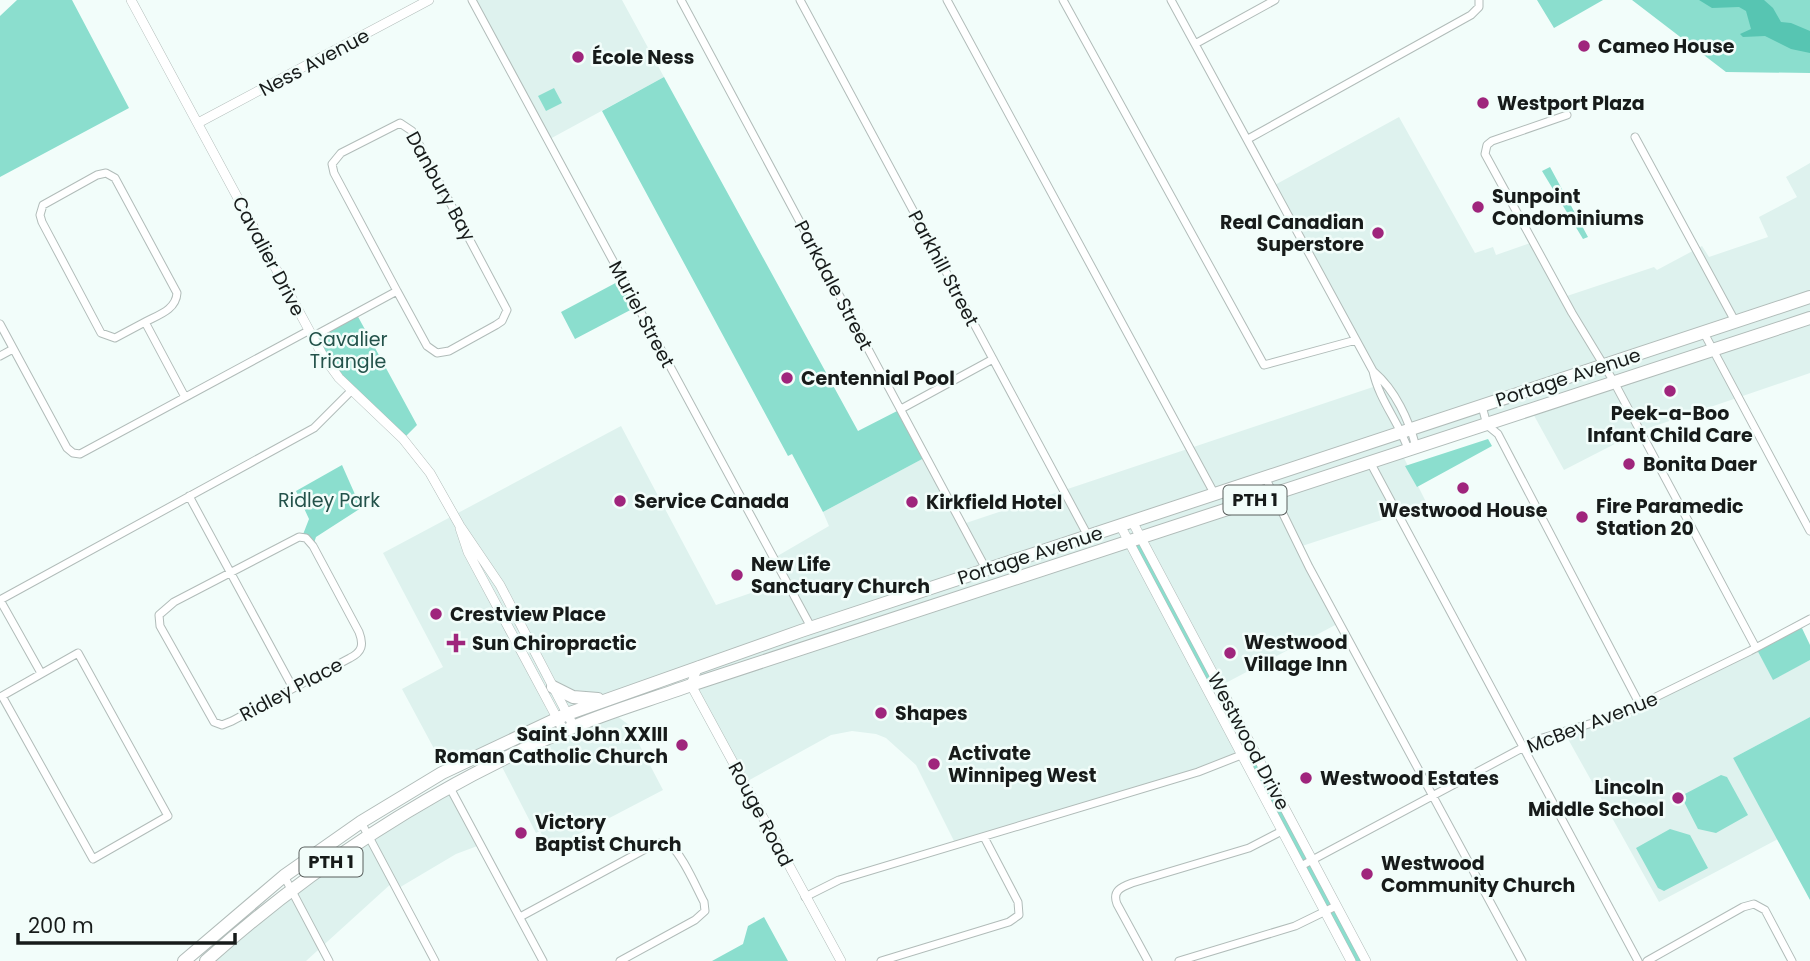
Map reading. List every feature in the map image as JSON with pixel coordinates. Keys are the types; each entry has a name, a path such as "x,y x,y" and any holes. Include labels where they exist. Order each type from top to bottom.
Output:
{"highway":[{"name":"Portage Avenue","path":"184,961 284,876 361,822 442,773 562,715 811,627 1810,297"},
{"name":"Portage Avenue","path":"213,958 291,890 369,835 449,786 569,729 691,685 1274,493 1412,448 1494,427 1614,382 1810,318"},
{"path":"672,692 692,668"},
{"path":"554,687 565,695 583,699 609,698"}],"street":[{"name":"Cavalier Drive","path":"131,0 310,334 330,366 403,439 423,464 500,585 554,687 562,715"},
{"name":"Ness Avenue","path":"198,123 429,0"},
{"name":"Muriel Street","path":"472,0 811,627"},
{"name":"Parkdale Street","path":"681,0 986,569"},
{"name":"Parkhill Street","path":"800,0 1088,536"},
{"path":"947,0 1214,493"},
{"path":"1063,0 1264,365 1356,340"},
{"path":"1171,0 1373,371 1385,382 1407,430 1412,448"},
{"path":"1195,44 1275,0"},
{"path":"1248,139 1471,15 1479,7 1479,0"},
{"path":"1567,115 1492,141 1487,145 1485,154 1572,313 1614,382 1756,648"},
{"name":"Danbury Bay","path":"400,123 412,131 507,310 505,317 496,325 449,351 437,353 427,346 397,291 334,173 332,164 341,153 400,123"},
{"path":"1635,137 1736,323"},
{"path":"106,173 115,178 177,293 172,306 145,322 115,338 101,333 41,222 43,205 97,175 106,173"},
{"path":"0,324 67,448 73,453 83,454 185,397 397,291"},
{"path":"145,322 185,397"},
{"path":"1704,333 1810,531"},
{"path":"0,356 13,349"},
{"path":"901,409 993,359"},
{"path":"41,674 0,600 314,428 352,390"},
{"path":"1487,404 1494,427 1640,705"},
{"path":"1370,462 1637,961"},
{"path":"1265,477 1309,567 1522,961"},
{"path":"190,496 293,688"},
{"name":"Westwood Drive","path":"1126,523 1351,961"},
{"name":"Cavalier Drive","path":"460,526 468,552 569,729"},
{"name":"Ridley Place","path":"295,537 306,538 359,632 362,647 355,655 222,724 210,719 160,626 159,615 174,602 230,572 295,537"},
{"name":"Westwood Drive","path":"1134,539 1254,750 1366,961"},
{"name":"McBey Avenue","path":"1301,866 1551,734 1607,720 1810,619"},
{"path":"78,653 168,816 93,859 2,695 41,674 78,653"},
{"path":"691,685 692,668"},
{"name":"Rouge Road","path":"691,685 841,961"},
{"path":"805,897 839,880 1208,769 1254,750"},
{"path":"449,786 542,961"},
{"path":"361,822 436,961"},
{"path":"1148,961 1117,904 1117,890 1132,883 1255,846 1282,831"},
{"path":"881,961 1009,922 1019,915 1018,902 984,837"},
{"path":"520,918 651,846 660,842 667,844 674,849 681,861 704,902 705,911 695,920 620,961"},
{"path":"284,876 329,961"},
{"path":"1647,961 1743,907 1754,904 1765,911 1791,961"},
{"path":"1179,961 1295,926 1336,905"},
{"path":"208,939 213,958"}],"shaded area":[{"name":"École Ness","path":"472,0 622,0 664,77 548,140"},
{"path":"1699,0 1764,0 1773,8 1781,22 1810,31 1810,53 1791,49 1765,36 1743,37 1740,34 1751,29 1746,11 1739,7 1712,8"},
{"path":"1399,117 1475,253 1493,247 1496,255 1533,242 1564,297 1654,267 1657,270 1702,246 1709,257 1768,237 1759,217 1797,197 1786,177 1810,163 1810,373 1640,431 1564,470 1531,410 1401,452 1426,502 1411,506 1412,510 1299,547 1339,623 1220,686 1128,541 1243,754 1214,767 956,845 916,765 886,738 876,734 852,731 831,735 744,783 691,685 697,666 446,771 402,689 443,667 383,553 621,426 716,605 786,581 774,558 829,526 823,512 926,457 963,524 1376,386 1373,371 1273,186"},
{"name":"Lincoln Middle School","path":"1756,648 1773,679 1810,660 1810,717 1733,758 1778,839 1659,902 1563,730 1600,722"},
{"path":"613,713 629,725 663,790 550,849 540,831 536,833 500,763"},
{"path":"449,786 480,845 456,854 397,889 393,882 306,961 206,961 291,890"}],"green space":[{"path":"17,0 72,0 129,108 0,177 0,16"},
{"path":"1537,0 1603,0 1554,28"},
{"path":"1632,0 1810,0 1810,73 1726,72"},
{"path":"664,77 858,431 901,409 926,457 823,512 792,454 788,456 602,111"},
{"path":"554,88 562,103 546,111 538,96"},
{"path":"1550,167 1588,237 1583,239 1542,171"},
{"path":"623,279 638,306 575,339 561,312"},
{"name":"Cavalier Triangle","path":"356,313 417,425 403,439 339,378 312,337"},
{"path":"1488,439 1492,446 1417,487 1405,466"},
{"name":"Ridley Park","path":"342,465 361,508 316,537 313,546 302,537 309,519 296,491"},
{"path":"1140,537 1216,681 1205,686 1128,541"},
{"path":"1800,624 1810,645 1810,660 1773,680 1756,648"},
{"path":"1810,717 1810,900 1733,758"},
{"path":"1254,750 1366,961 1351,961 1243,754"},
{"path":"1721,775 1727,777 1748,815 1716,833 1698,829 1681,796"},
{"path":"1670,829 1690,835 1708,868 1664,891 1658,888 1636,848"},
{"path":"764,917 788,961 712,961 743,944 748,926"}],"place":[{"name":"Cameo House","path":"1584,46"},
{"name":"École Ness","path":"578,57"},
{"name":"Westport Plaza","path":"1483,103"},
{"name":"Sunpoint Condominiums","path":"1478,207"},
{"name":"Real Canadian Superstore","path":"1378,233"},
{"name":"Centennial Pool","path":"787,378"},
{"name":"Peek-a-Boo Infant Child Care","path":"1670,391"},
{"name":"Bonita Daer","path":"1629,464"},
{"name":"Westwood House","path":"1463,488"},
{"name":"Service Canada","path":"620,501"},
{"name":"Kirkfield Hotel","path":"912,502"},
{"name":"Fire Paramedic Station 20","path":"1582,517"},
{"name":"New Life Sanctuary Church","path":"737,575"},
{"name":"Crestview Place","path":"436,614"},
{"name":"Sun Chiropractic","path":"456,643"},
{"name":"Westwood Village Inn","path":"1230,653"},
{"name":"Shapes","path":"881,713"},
{"name":"Saint John XXIII Roman Catholic Church","path":"682,745"},
{"name":"Activate Winnipeg West","path":"934,764"},
{"name":"Westwood Estates","path":"1306,778"},
{"name":"Lincoln Middle School","path":"1678,798"},
{"name":"Victory Baptist Church","path":"521,833"},
{"name":"Westwood Community Church","path":"1367,874"}]}
